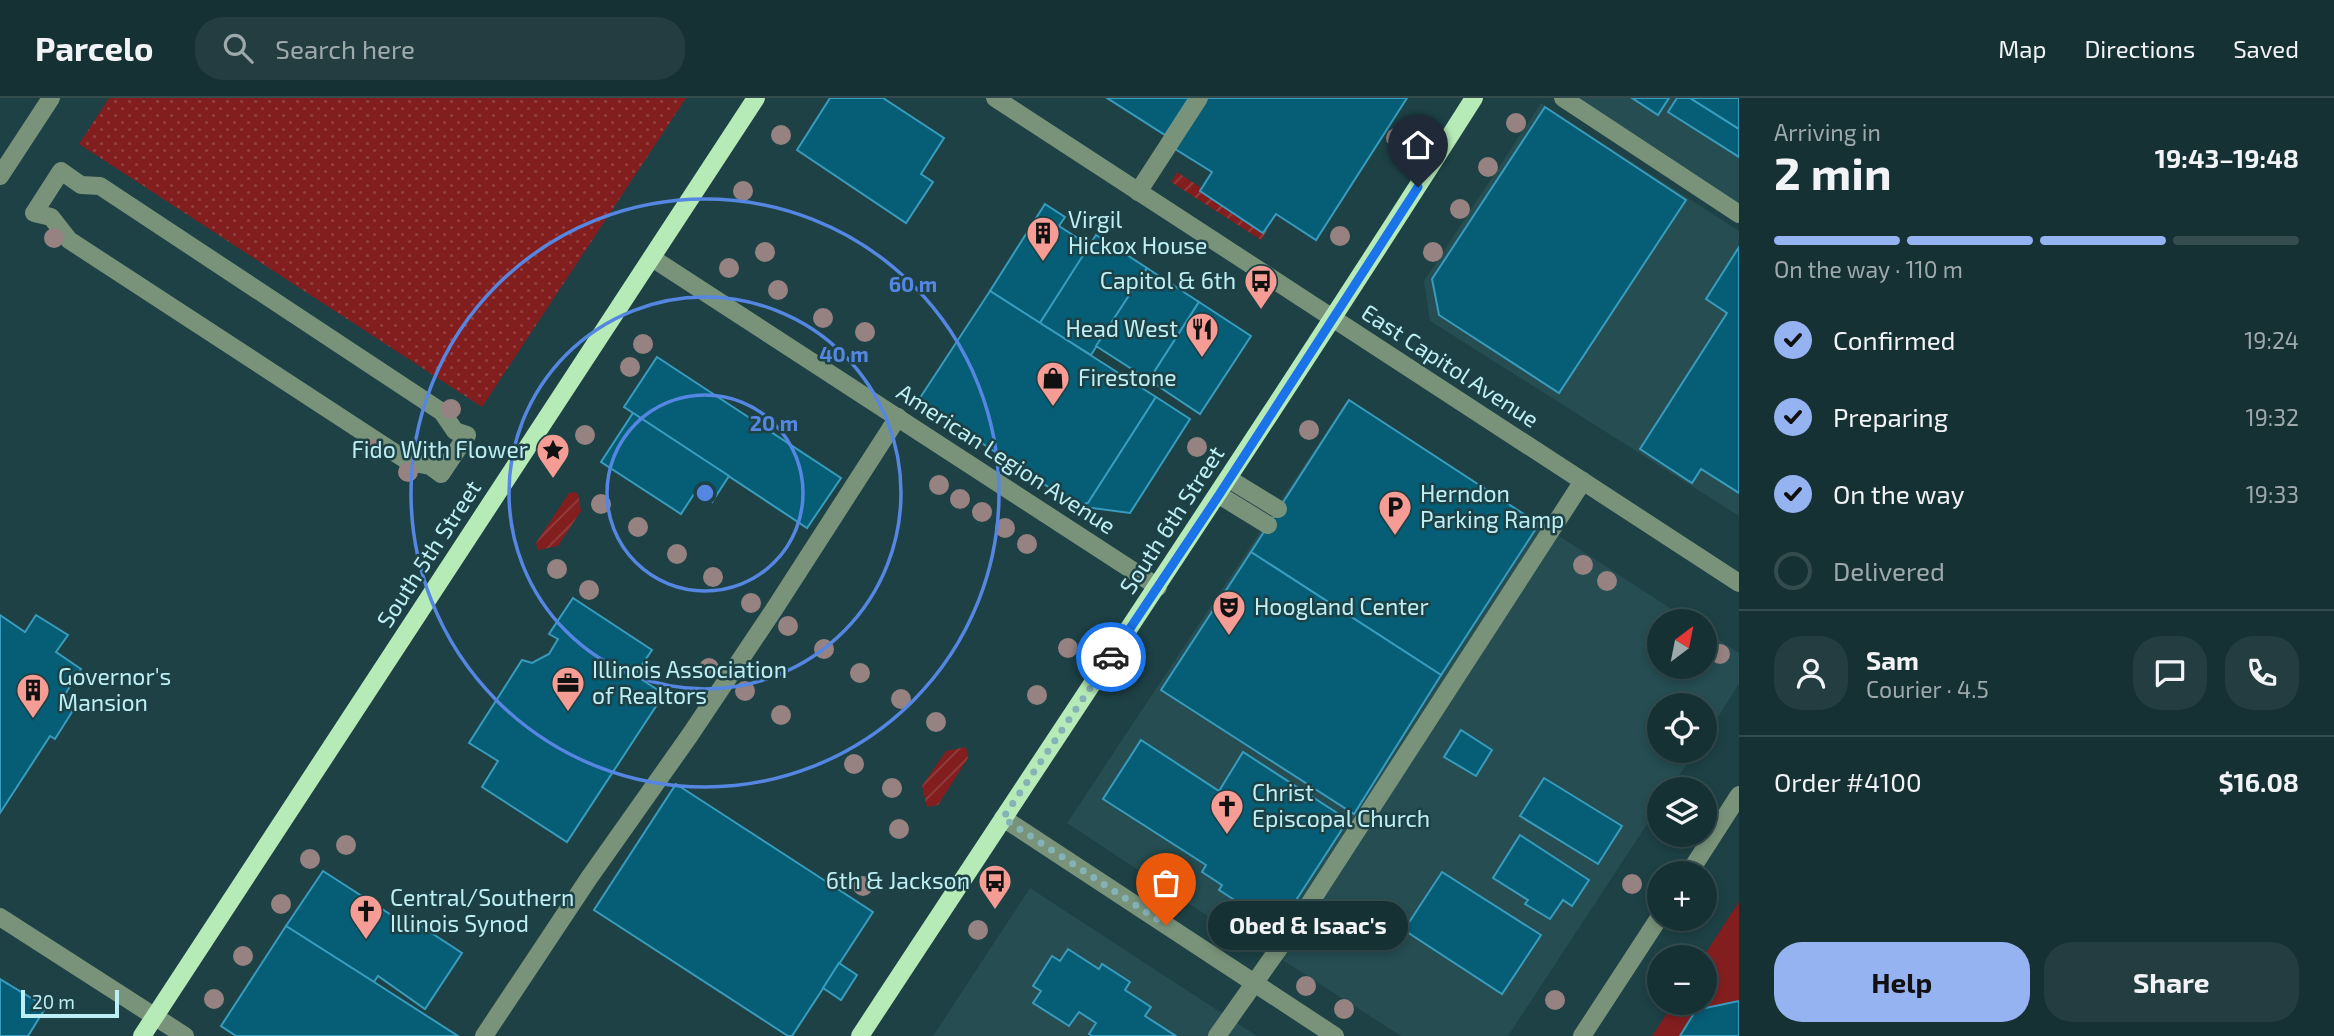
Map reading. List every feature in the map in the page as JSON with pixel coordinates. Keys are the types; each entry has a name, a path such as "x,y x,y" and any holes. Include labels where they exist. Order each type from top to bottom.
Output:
{"main road":[{"name":"South 5th Street","path":"142,1036 756,98"},
{"name":"South 6th Street","path":"860,1036 1219,495 1475,98"}],"street":[{"path":"3,165 51,98"},
{"name":"East Capitol Avenue","path":"995,98 1739,583"},
{"path":"1138,192 1199,98"},
{"path":"1563,98 1739,214"},
{"path":"61,171 81,185 100,186 442,412 455,431 467,435 441,474 430,466 409,462 68,240 51,217 34,213 61,171"},
{"name":"American Legion Avenue","path":"652,258 1158,587"},
{"path":"484,1036 775,608 898,417"},
{"path":"1229,479 1278,509"},
{"path":"1217,1036 1299,920 1583,481"},
{"path":"1219,495 1268,525"},
{"path":"1697,861 1739,795"},
{"path":"1003,818 1335,1036"},
{"path":"0,917 185,1036"},
{"path":"1582,1036 1651,931"}],"shaded area":[{"path":"109,98 686,98 482,407 79,144"},
{"path":"1580,98 1739,98 1739,204"},
{"path":"1541,103 1739,231 1739,516 1430,321 1424,281"},
{"path":"1177,172 1267,231 1261,240 1171,182"},
{"path":"1348,399 1672,609 1647,609 1647,679 1717,679 1717,639 1739,653 1739,684 1717,718 1717,693 1647,693 1647,763 1687,763 1678,777 1647,777 1647,824 1508,1036 1401,1036 1284,961 1262,952 1067,823"},
{"path":"569,493 578,494 581,511 558,546 538,550 536,543"},
{"path":"966,747 968,758 938,805 927,807 922,786 946,751"},
{"path":"1030,888 1257,1036 933,1036"},
{"path":"1739,902 1739,1036 1652,1036 1666,1015 1717,1015 1717,945 1711,945"}],"building":[{"path":"830,98 883,98 944,138 921,174 933,182 906,223 797,150"},
{"path":"1107,98 1189,98 1165,135"},
{"path":"1207,98 1407,98 1316,240 1276,214 1263,233 1200,191 1212,172 1175,149"},
{"path":"1632,98 1669,98 1658,115"},
{"path":"1677,98 1690,98 1739,129 1739,157 1668,112"},
{"path":"1690,98 1739,98 1739,129"},
{"path":"1545,107 1686,200 1559,393 1439,315 1432,279"},
{"name":"Virgil Hickox House","path":"1045,204 1065,217 1059,226 1090,246 1040,323 990,291"},
{"path":"1096,235 1147,268 1091,355 1040,323"},
{"path":"1739,247 1739,493 1701,469 1692,483 1640,449 1727,313 1706,299"},
{"path":"1147,268 1199,302 1149,380 1096,346"},
{"path":"990,291 1156,397 1088,503 1077,506 918,401"},
{"path":"1199,302 1251,336 1200,414 1149,380"},
{"path":"657,357 841,478 807,528 624,407"},
{"path":"1156,397 1190,419 1130,513 1077,506 1088,503"},
{"name":"Herndon Parking Ramp","path":"1349,400 1539,524 1441,675 1251,552"},
{"path":"633,413 729,476 712,502 696,491 681,514 601,462"},
{"path":"1251,552 1441,675 1354,814 1161,690"},
{"path":"573,598 652,650 635,675 664,694 567,842 482,787 498,761 469,743 522,660 532,663 549,654 558,639 549,634"},
{"name":"Governor's Mansion","path":"0,615 25,632 36,615 68,635 56,652 81,669 64,696 77,704 55,739 50,736 0,813"},
{"path":"1461,730 1492,750 1476,776 1444,757"},
{"path":"1141,740 1219,791 1243,752 1348,820 1278,928 1219,890 1222,885 1202,872 1206,865 1103,799"},
{"path":"1544,778 1622,826 1598,864 1520,816"},
{"path":"676,784 873,912 792,1036 788,1036 594,910"},
{"path":"1520,835 1589,880 1572,906 1563,900 1550,919 1525,904 1528,900 1493,878"},
{"path":"323,871 410,927 413,921 462,953 425,1009 378,976 374,982 286,926"},
{"path":"1442,872 1541,935 1502,994 1404,930"},
{"path":"286,926 458,1036 236,1036 221,1026"},
{"path":"1068,949 1099,969 1102,964 1130,982 1125,990 1151,1007 1145,1016 1176,1036 1092,1036 1089,1034 1096,1023 1079,1012 1069,1026 1033,1003 1041,991 1033,986 1052,956 1060,961"},
{"path":"839,963 857,975 841,1000 823,988"},
{"path":"0,979 46,1007 28,1036 0,1036"},
{"path":"1739,1001 1739,1036 1680,1036 1693,1015 1717,1015 1717,1006"}],"way so far":[{"path":"1111,657 1003,818 1166,925"}],"place":[{"name":"Virgil Hickox House","path":"1043,263"},
{"name":"Capitol & 6th","path":"1261,311"},
{"name":"Head West","path":"1202,359"},
{"name":"Firestone","path":"1053,408"},
{"name":"Fido With Flower","path":"553,480"},
{"name":"Herndon Parking Ramp","path":"1395,537"},
{"name":"Hoogland Center","path":"1229,637"},
{"name":"Illinois Association of Realtors","path":"568,713"},
{"name":"Governor's Mansion","path":"33,720"},
{"name":"Christ Episcopal Church","path":"1227,836"},
{"name":"6th & Jackson","path":"995,911"},
{"name":"Obed & Isaac's","path":"1166,925"},
{"name":"Central/Southern Illinois Synod","path":"366,941"}],"route":[{"path":"1111,657 1418,187"}]}
